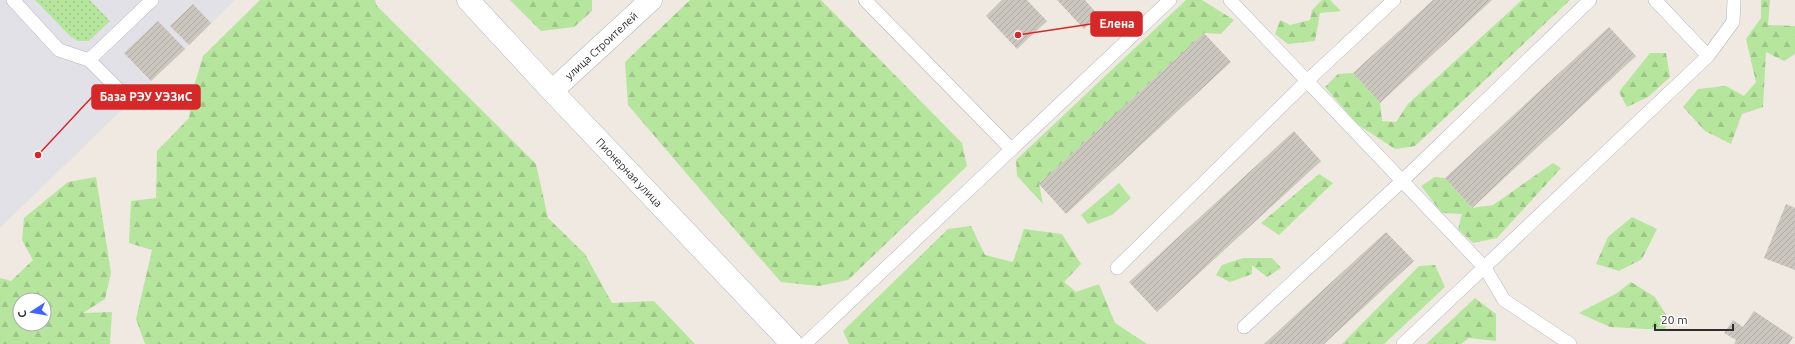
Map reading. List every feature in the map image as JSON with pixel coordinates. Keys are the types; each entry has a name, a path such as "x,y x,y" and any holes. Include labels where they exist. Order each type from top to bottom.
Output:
{"main road":[{"name":"Пионерная улица","path":"468,0 552,91 792,344"},
{"name":"улица Строителей","path":"552,91 651,0"}],"lane":[{"path":"13,0 59,50 88,60 119,90"},
{"path":"88,60 152,0"},
{"path":"864,0 1011,149"},
{"path":"805,344 1170,0"},
{"path":"1230,0 1485,268 1504,300 1570,344"},
{"path":"1117,268 1307,80 1394,0"},
{"path":"1244,327 1402,181 1590,0"},
{"path":"1655,0 1708,56"},
{"path":"1404,344 1708,56 1733,22 1734,0"}],"shaded area":[{"path":"0,0 35,0 70,36 79,41 89,41 110,21 90,0 235,0 0,228"}],"green space":[{"path":"35,0 90,0 110,21 89,41 78,41 70,36"},
{"path":"260,0 375,0 377,6 536,164 548,218 585,254 612,303 654,301 695,344 145,344 136,319 152,250 129,243 131,201 156,198 157,151 189,118 194,86 203,56"},
{"path":"510,0 592,0 592,11 574,27 541,31"},
{"path":"690,0 821,0 962,143 967,166 848,280 819,286 781,282 628,105 625,62"},
{"path":"1186,0 1202,0 1234,20 1221,34 1204,33 1039,184 1043,204 1017,176 1016,160"},
{"path":"1322,0 1330,0 1341,11 1320,13 1315,41 1288,44 1275,34 1280,20 1290,25 1310,20 1312,10"},
{"path":"1522,0 1570,0 1415,146 1395,149 1357,124 1325,87 1338,74 1353,73 1380,103 1382,121 1396,122 1408,104"},
{"path":"1761,0 1770,0 1768,25 1795,26 1795,54 1784,61 1766,52 1763,107 1742,114 1731,144 1705,131 1683,107 1698,89 1726,86 1744,96 1756,82 1746,39 1761,18"},
{"path":"1650,53 1666,53 1670,77 1648,97 1627,107 1619,92"},
{"path":"1553,163 1561,168 1497,238 1473,243 1458,229 1462,214 1442,213 1421,186 1435,177 1445,178 1472,208 1493,205"},
{"path":"1319,174 1333,183 1279,235 1261,223"},
{"path":"96,177 111,273 105,299 83,313 112,312 110,344 0,344 0,278 11,281 33,260 22,240 24,218 68,182"},
{"path":"1119,183 1131,198 1112,215 1088,224 1081,215"},
{"path":"1632,217 1657,229 1642,259 1619,271 1596,264 1608,237"},
{"path":"971,226 985,255 1013,262 1024,229 1062,234 1081,264 1064,282 1076,292 1099,284 1115,323 1147,344 849,344 843,331 948,229"},
{"path":"1243,258 1272,258 1281,268 1267,277 1252,265 1252,274 1230,282 1216,275 1222,265"},
{"path":"1435,265 1445,287 1384,344 1342,344 1419,266"},
{"path":"1631,282 1655,297 1670,321 1664,330 1610,327 1579,313 1617,293"},
{"path":"1475,298 1496,314 1496,341 1469,338 1461,344 1426,344"}],"building":[{"path":"1002,0 1027,0 1047,21 1017,49 986,16"},
{"path":"1057,0 1085,0 1098,15 1084,29"},
{"path":"1433,0 1492,0 1380,103 1353,73"},
{"path":"193,4 211,23 189,45 170,26"},
{"path":"158,21 185,49 151,81 124,53"},
{"path":"1609,27 1636,56 1472,208 1445,178"},
{"path":"1204,33 1231,62 1066,214 1039,184"},
{"path":"1294,131 1321,161 1157,312 1129,282"},
{"path":"1786,204 1795,208 1795,270 1764,258"},
{"path":"1386,232 1414,261 1324,344 1264,344"},
{"path":"1754,311 1793,337 1789,344 1734,344 1736,340 1724,333 1733,320 1743,327"}],"place":[{"name":"Елена","path":"1018,35"},
{"name":"База РЭУ УЭЗиС","path":"38,155"}]}
